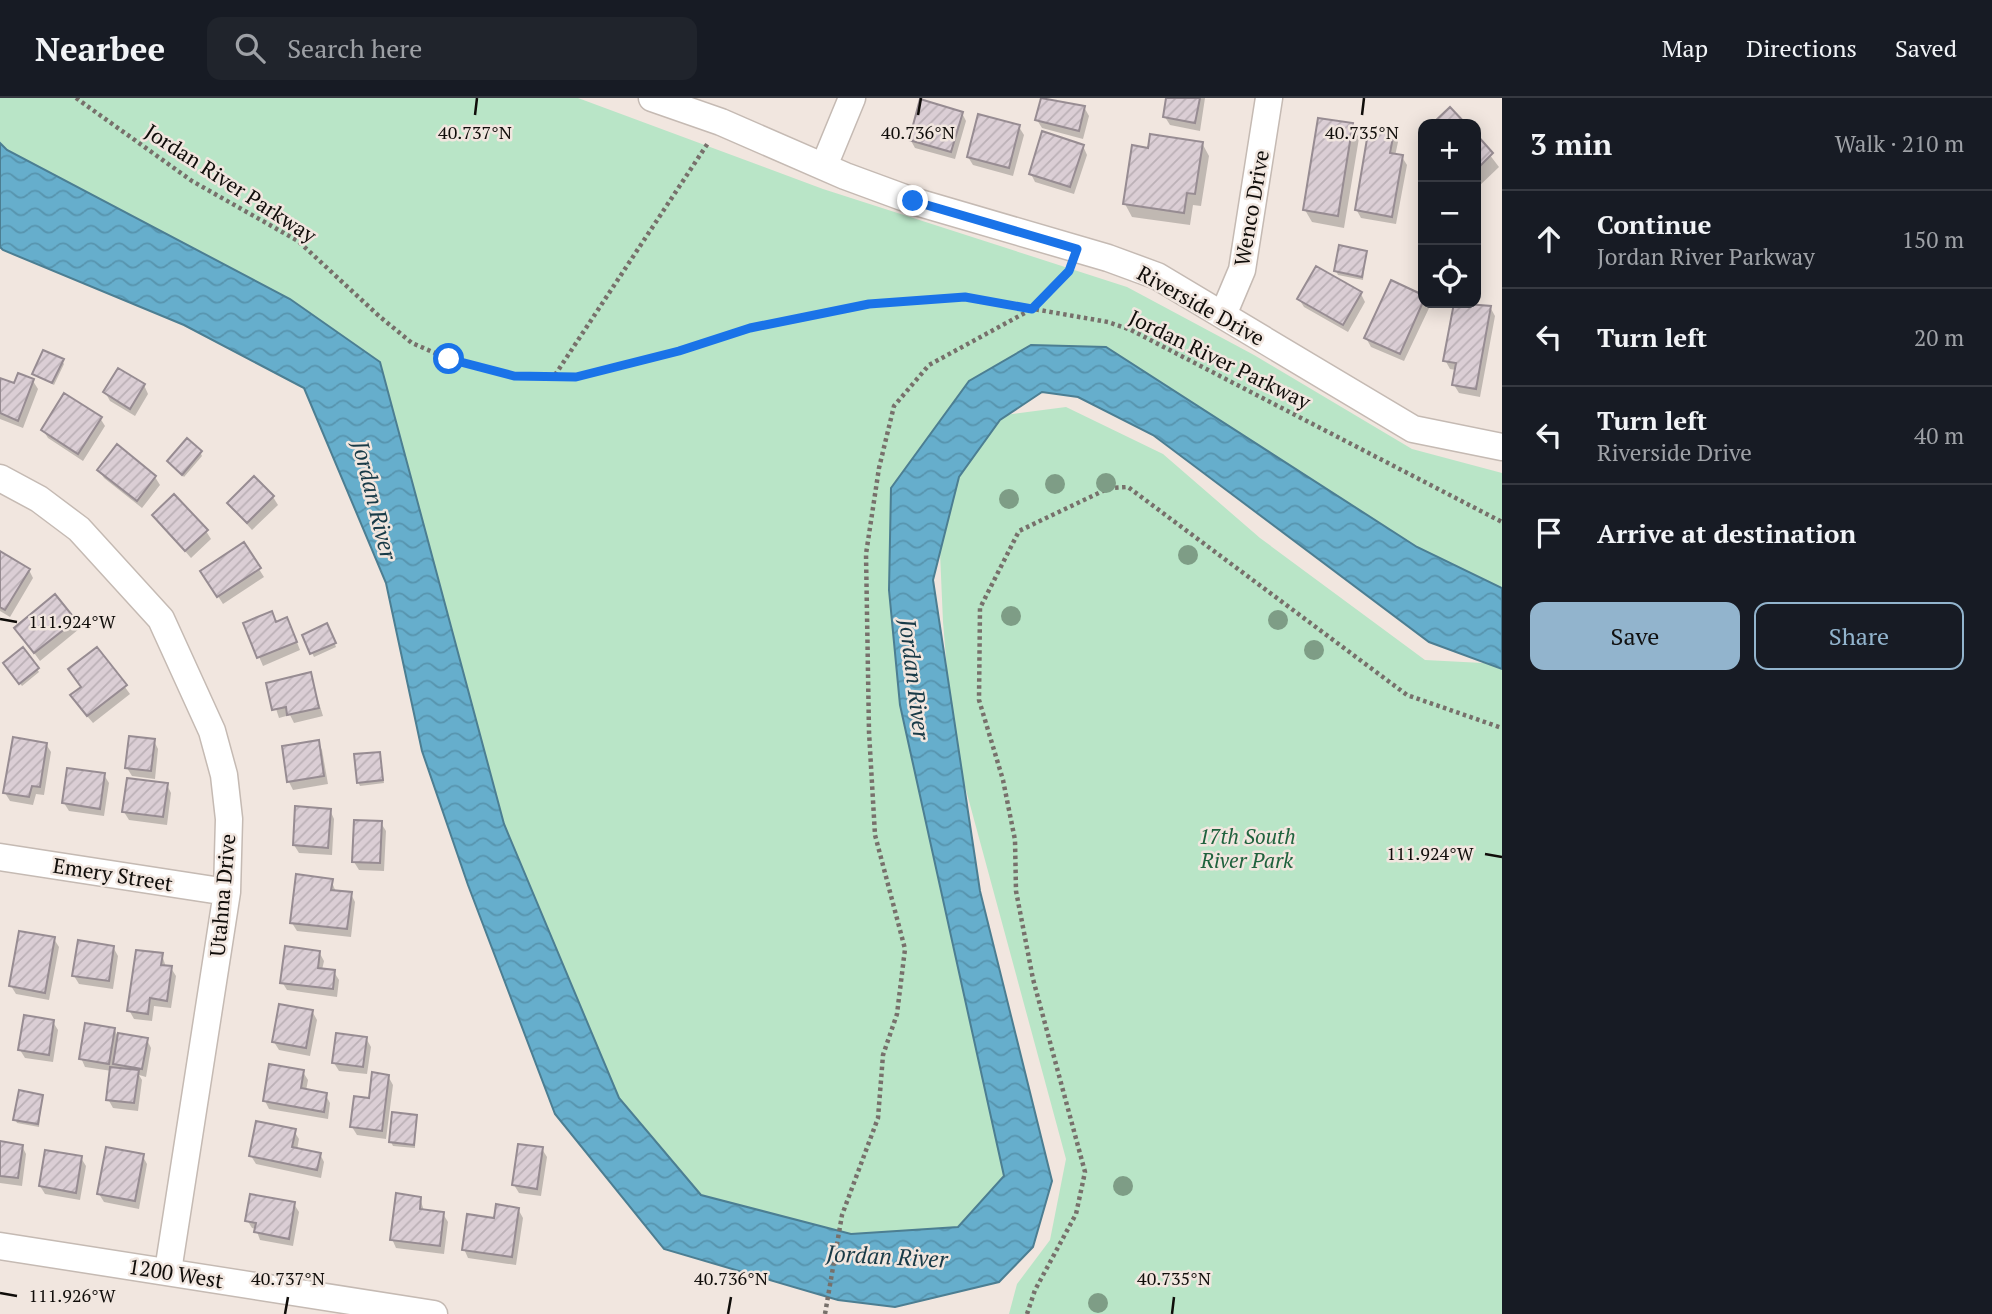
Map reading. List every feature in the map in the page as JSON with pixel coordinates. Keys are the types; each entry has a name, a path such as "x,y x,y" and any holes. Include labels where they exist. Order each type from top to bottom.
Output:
{"street":[{"name":"Riverside Drive","path":"652,98 721,122 913,201 1077,249 1157,276 1413,429 1502,447"},
{"path":"824,166 852,98"},
{"name":"Wenco Drive","path":"1223,315 1242,270 1269,98"},
{"name":"Utahna Drive","path":"0,478 39,499 79,529 161,619 212,731 224,775 229,819 227,892 168,1272"},
{"name":"Emery Street","path":"0,857 227,892"},
{"name":"1200 West","path":"0,1246 168,1272 356,1308 434,1314"}],"path":[{"name":"Jordan River Parkway","path":"76,98 192,181 298,241 379,317 412,343 449,359 514,376 576,377 679,351 750,328 869,304 965,297 1108,322 1131,330 1502,522"},
{"path":"555,376 721,122"},
{"path":"825,1314 842,1215 878,1118 883,1055 897,1014 905,949 875,835 869,732 866,554 879,468 894,406 929,366 1032,309 1069,271 1077,249"},
{"path":"1027,1314 1035,1290 1076,1214 1085,1172 1033,979 1016,891 1015,840 1003,780 979,700 980,608 1019,531 1109,488 1128,487 1407,695 1502,728"}],"green space":[{"path":"0,98 578,98 823,189 1127,287 1254,355 1412,449 1502,473 1502,588 1417,547 1031,345 889,590 900,705 1004,1176 959,1227 851,1234 701,1195 618,1098 504,824 380,362 290,299 7,150 0,143"},
{"name":"17th South River Park","path":"1066,407 1163,454 1260,538 1425,660 1502,664 1502,1314 1009,1314 1017,1284 1050,1240 1066,1159 953,742 943,622 938,506 972,438 1005,415"}],"water":[{"name":"Jordan River","path":"0,143 7,150 290,299 380,362 504,824 619,1098 701,1195 851,1234 958,1227 1004,1176 900,705 889,590 891,488 969,381 1031,345 1106,347 1417,547 1502,588 1502,669 1429,642 1153,435 1078,397 1042,392 1000,420 959,477 933,580 980,891 1052,1181 1033,1247 999,1282 895,1307 838,1300 664,1249 555,1114 468,885 422,751 386,583 304,388 184,325 3,250 0,247"}],"building":[{"path":"1041,98 1085,106 1079,131 1035,120"},
{"path":"1166,98 1200,98 1195,123 1163,117"},
{"path":"920,99 963,112 951,152 909,140"},
{"path":"1450,107 1461,119 1437,119"},
{"path":"978,114 1020,125 1009,168 967,157"},
{"path":"1318,118 1353,123 1338,216 1303,210"},
{"path":"1369,127 1394,132 1390,153 1403,155 1392,217 1355,210"},
{"path":"1042,131 1084,145 1070,187 1029,174"},
{"path":"1150,134 1203,142 1195,194 1187,193 1184,213 1123,204 1132,145 1148,148"},
{"path":"1481,140 1493,153 1481,165"},
{"path":"1339,245 1367,251 1362,277 1334,271"},
{"path":"1316,266 1362,292 1343,325 1297,299"},
{"path":"1391,280 1418,293 1418,308 1420,308 1400,354 1364,338"},
{"path":"1491,306 1476,389 1452,385 1456,363 1443,361 1453,308"},
{"path":"43,350 64,359 52,383 32,374"},
{"path":"118,368 145,384 130,409 103,392"},
{"path":"18,373 34,379 18,421 0,413 0,378 14,383"},
{"path":"64,393 102,417 78,454 41,430"},
{"path":"187,438 202,451 182,475 167,461"},
{"path":"117,444 156,476 137,501 97,470"},
{"path":"254,476 274,496 247,523 227,503"},
{"path":"174,494 208,530 185,551 152,515"},
{"path":"244,542 261,568 217,597 200,571"},
{"path":"0,551 30,569 5,610 0,607"},
{"path":"55,594 76,620 34,653 14,628"},
{"path":"272,611 276,622 287,617 297,642 257,658 243,623"},
{"path":"327,623 336,643 310,654 302,635"},
{"path":"23,647 39,668 19,684 3,663"},
{"path":"97,647 127,685 87,716 70,695 81,687 68,669"},
{"path":"311,672 319,708 287,715 286,707 272,710 266,683"},
{"path":"129,736 155,739 151,771 125,768"},
{"path":"13,737 47,743 40,787 32,786 29,797 3,793"},
{"path":"319,740 324,776 287,782 282,746"},
{"path":"380,752 383,780 357,783 354,754"},
{"path":"67,768 105,773 100,809 62,803"},
{"path":"127,778 168,783 163,817 122,812"},
{"path":"295,806 331,809 328,848 293,845"},
{"path":"354,820 382,821 380,863 352,862"},
{"path":"296,874 333,879 331,890 352,892 347,929 290,923"},
{"path":"19,931 55,937 45,993 9,986"},
{"path":"78,940 114,946 109,981 72,976"},
{"path":"285,946 320,951 318,968 335,970 333,989 280,983"},
{"path":"136,950 163,953 161,965 172,966 167,1001 150,998 148,1014 127,1011"},
{"path":"279,1004 313,1010 306,1048 272,1042"},
{"path":"24,1015 54,1020 49,1055 18,1050"},
{"path":"85,1023 115,1028 109,1064 79,1059"},
{"path":"118,1033 148,1038 142,1069 113,1064"},
{"path":"336,1033 367,1037 363,1067 332,1063"},
{"path":"269,1064 304,1070 301,1088 327,1093 324,1112 263,1101"},
{"path":"110,1067 139,1070 134,1103 106,1100"},
{"path":"372,1072 389,1075 382,1131 350,1127 354,1096 369,1098"},
{"path":"19,1090 43,1095 38,1124 13,1120"},
{"path":"392,1112 417,1115 414,1145 389,1142"},
{"path":"256,1121 296,1129 292,1147 321,1153 317,1170 249,1156"},
{"path":"0,1141 23,1145 18,1178 0,1176"},
{"path":"518,1144 543,1147 537,1189 512,1185"},
{"path":"106,1147 144,1154 135,1201 97,1194"},
{"path":"45,1150 82,1156 76,1193 39,1186"},
{"path":"396,1193 421,1197 420,1209 444,1212 440,1246 390,1240"},
{"path":"250,1194 295,1202 289,1239 254,1232 256,1223 245,1221"},
{"path":"496,1204 519,1208 512,1257 462,1250 467,1214 494,1218"}],"route":[{"path":"449,359 514,376 576,377 679,351 750,328 869,304 965,297 1032,309 1069,271 1077,249 913,201"}]}
